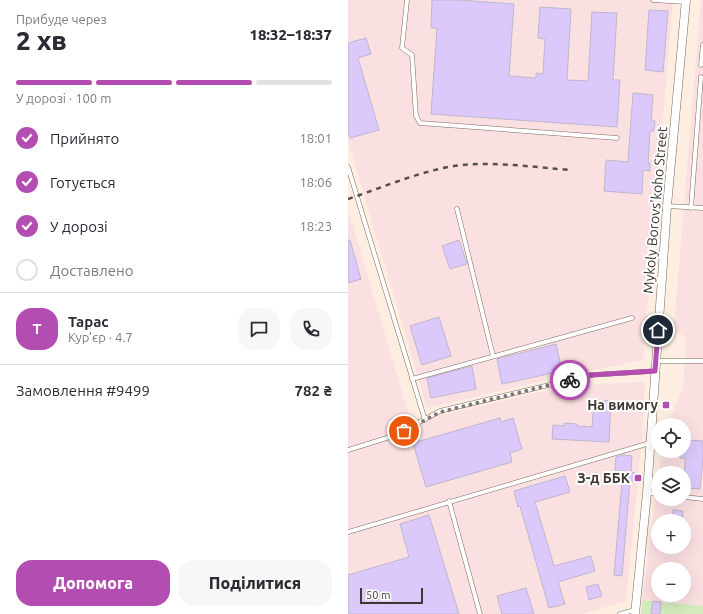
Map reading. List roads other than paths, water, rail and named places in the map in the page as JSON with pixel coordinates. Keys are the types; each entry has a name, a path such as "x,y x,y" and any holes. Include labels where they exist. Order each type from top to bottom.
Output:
{"street":[{"name":"Mykoly Borovs'koho Street","path":"636,612 647,493 667,206 686,1"}],"lane":[{"path":"407,0 402,48 412,55 416,116 420,123 617,138"},
{"path":"653,0 686,1"},
{"path":"701,65 703,45"},
{"path":"691,208 701,77"},
{"path":"348,167 425,420"},
{"path":"667,206 703,208"},
{"path":"457,209 493,356"},
{"path":"412,379 632,318"},
{"path":"656,361 703,361"},
{"path":"348,450 393,436 440,412 591,375 655,371"},
{"path":"348,532 650,443"},
{"path":"647,493 651,493"},
{"path":"691,498 703,499"},
{"path":"449,501 480,614"},
{"path":"620,614 636,612"}],"railway":[{"path":"348,199 422,173 463,165 494,164 571,170"}],"place":[{"name":"На вимогу","path":"666,405"},
{"name":"З-д ББК","path":"638,478"}]}
